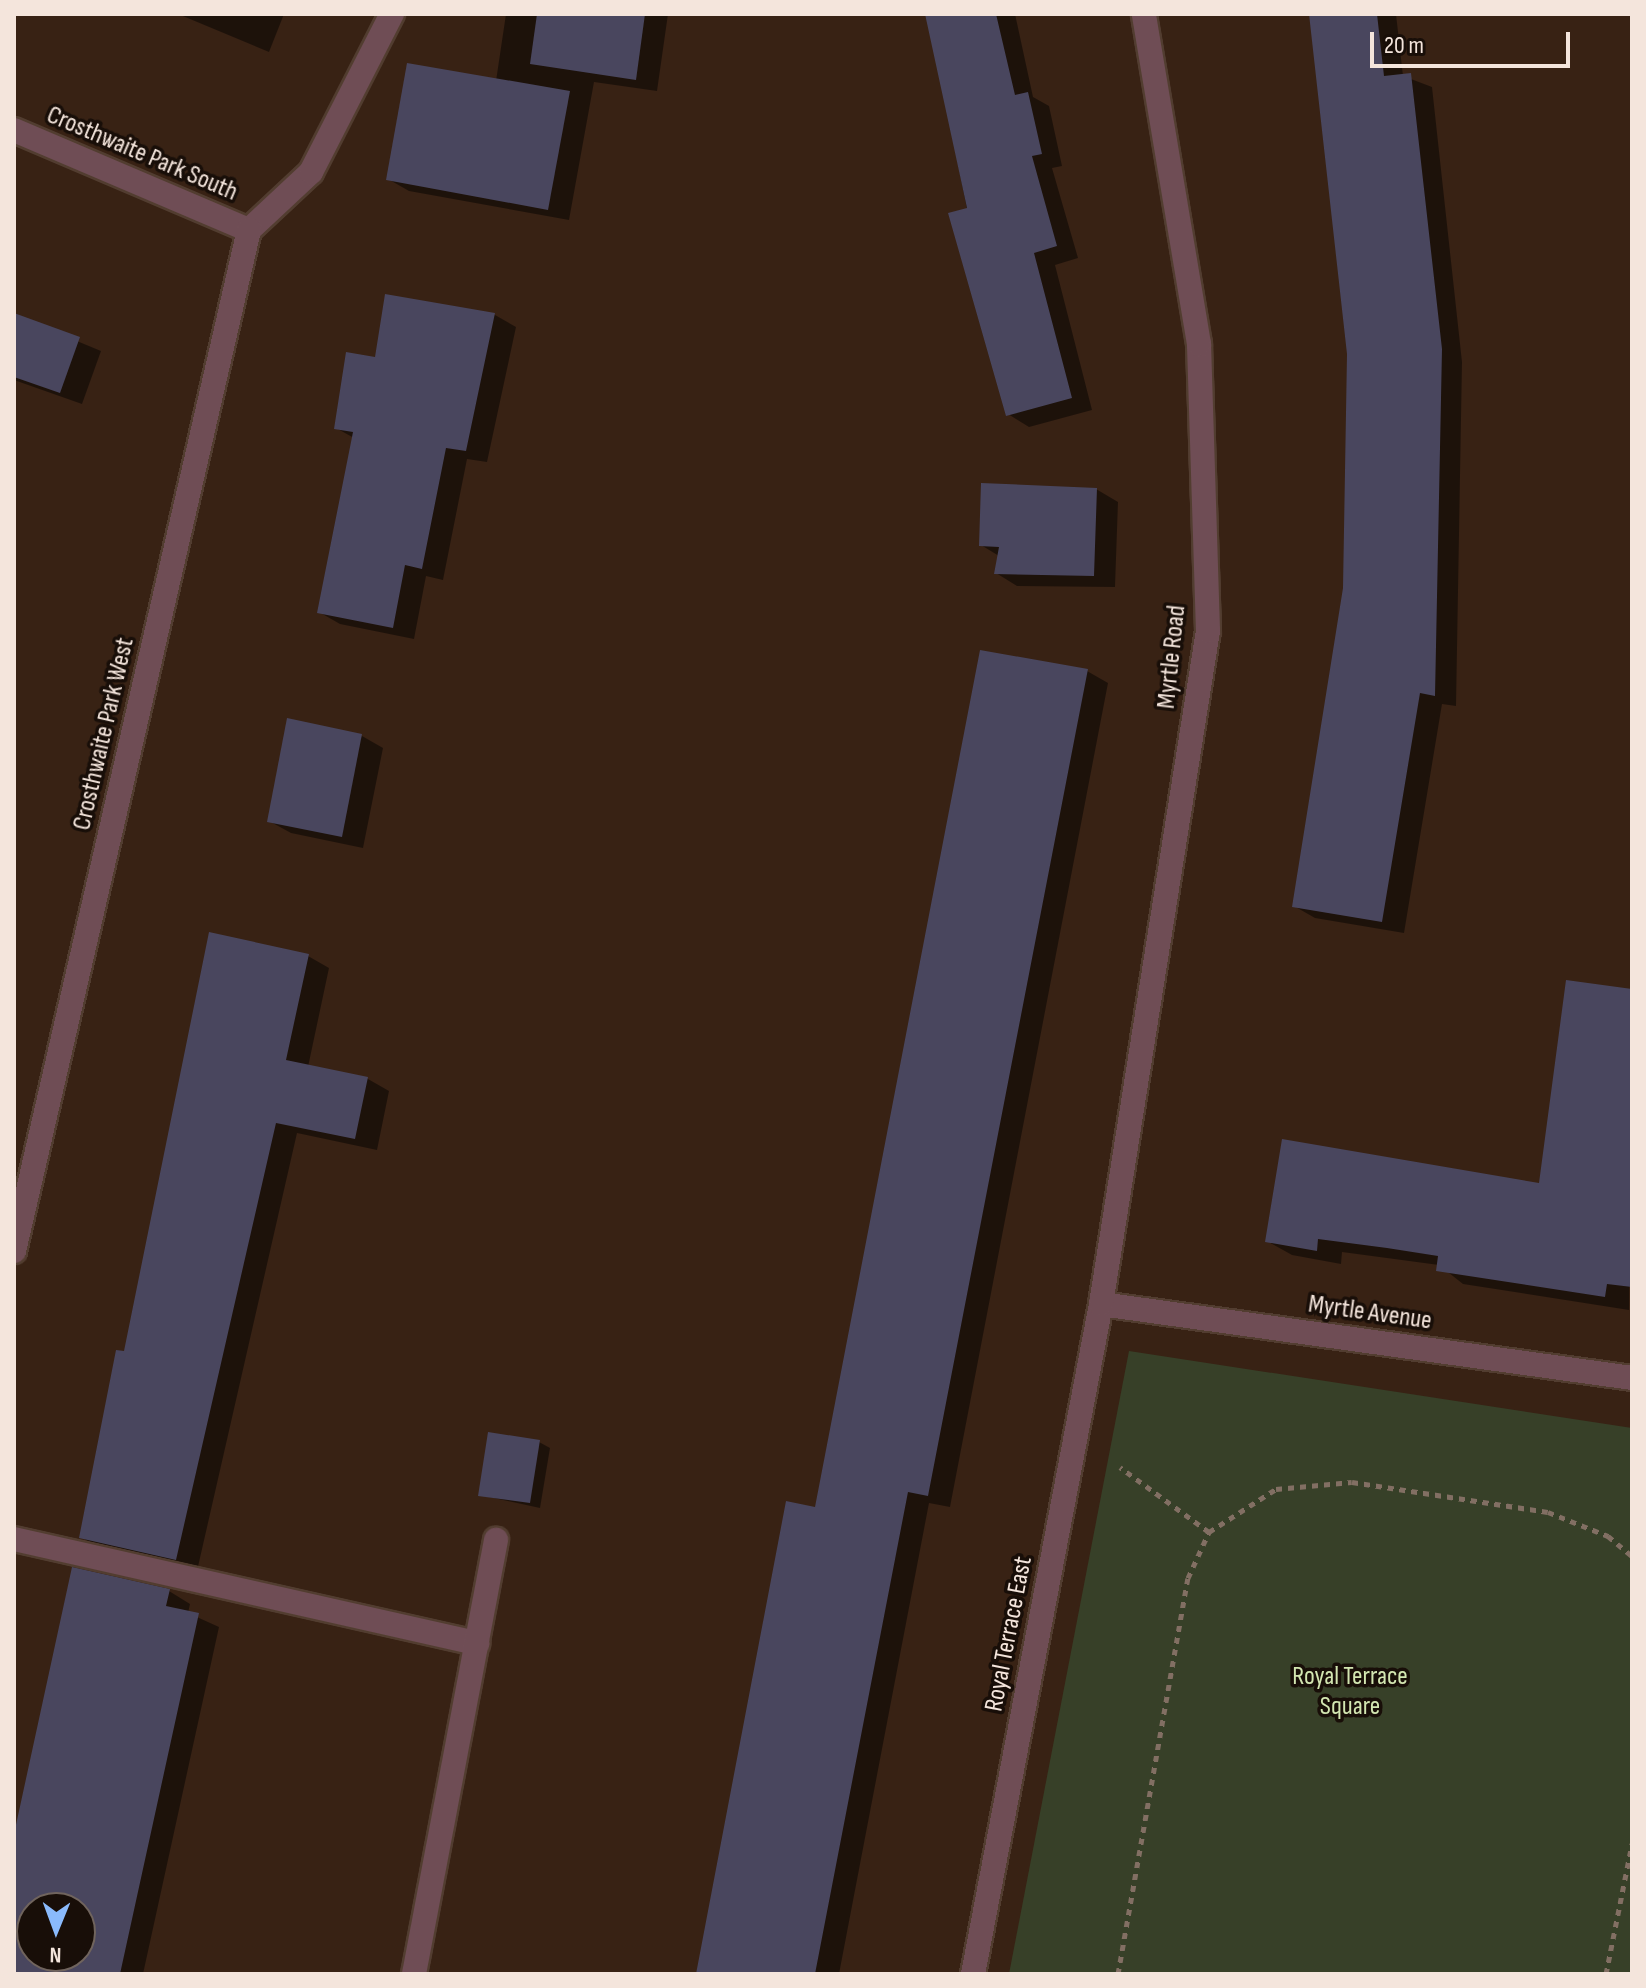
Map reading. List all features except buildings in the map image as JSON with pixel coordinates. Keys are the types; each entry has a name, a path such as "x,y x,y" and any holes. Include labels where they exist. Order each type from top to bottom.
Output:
{"street":[{"path":"249,230 311,172 392,14"},
{"name":"Myrtle Road","path":"1101,1304 1208,631 1199,344 1144,14"},
{"name":"Crosthwaite Park South","path":"14,130 249,230"},
{"name":"Crosthwaite Park West","path":"14,1251 249,230"},
{"name":"Myrtle Avenue","path":"1101,1304 1632,1378"},
{"name":"Royal Terrace East","path":"973,1974 1101,1304"},
{"path":"14,1539 477,1643"},
{"path":"414,1974 496,1540"}],"path":[{"path":"1076,1435 1209,1532"},
{"path":"1118,1974 1188,1578 1209,1532 1276,1489 1352,1482 1548,1512 1608,1536 1632,1556"},
{"path":"1606,1974 1632,1844"}],"green space":[{"name":"Royal Terrace Square","path":"1129,1351 1632,1428 1632,1974 1009,1974"}]}
